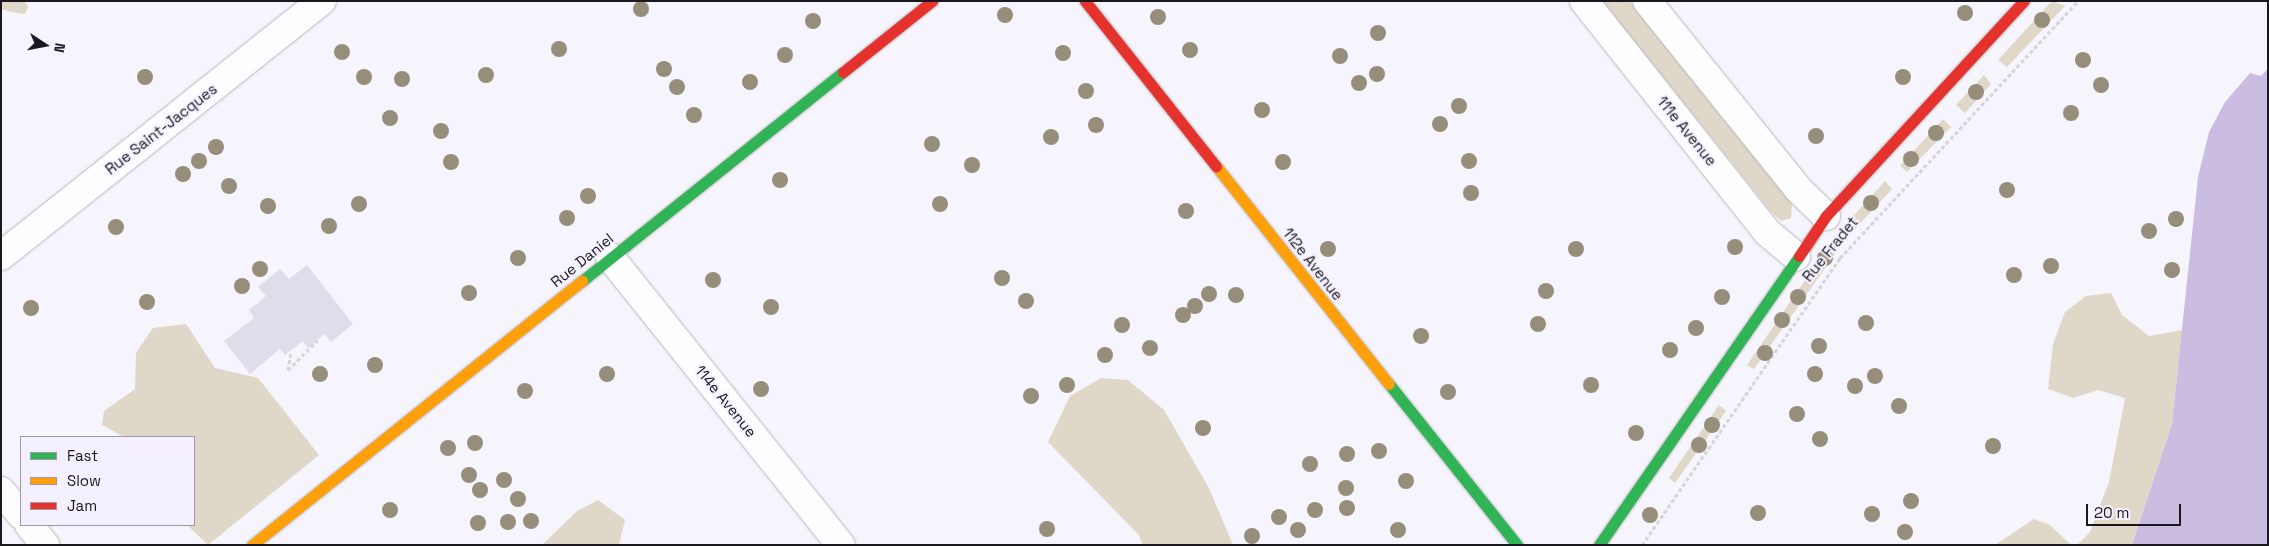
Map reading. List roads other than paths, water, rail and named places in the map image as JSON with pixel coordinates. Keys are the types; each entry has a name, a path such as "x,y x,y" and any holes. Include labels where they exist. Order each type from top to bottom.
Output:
{"street":[{"name":"Rue Saint-Jacques","path":"1,256 322,1"},
{"name":"Rue Daniel","path":"252,545 932,1"},
{"name":"112e Avenue","path":"1085,1 1517,545"},
{"name":"111e Avenue","path":"1584,1 1768,232 1796,256"},
{"path":"1648,1 1798,189 1826,216"},
{"name":"Rue Fradet","path":"1599,545 1796,256 1826,216 2024,1"},
{"name":"114e Avenue","path":"610,257 842,545"},
{"path":"1,490 20,514"},
{"path":"30,526 45,545"}]}
